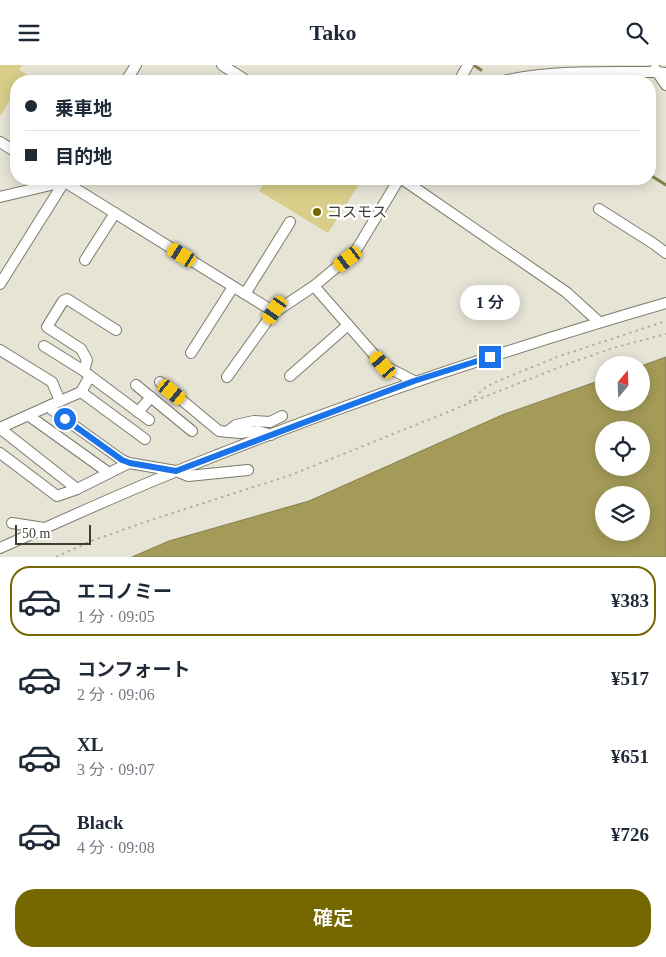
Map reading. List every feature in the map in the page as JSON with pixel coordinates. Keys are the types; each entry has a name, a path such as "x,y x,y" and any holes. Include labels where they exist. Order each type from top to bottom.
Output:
{"street":[{"path":"222,65 238,75"},
{"path":"552,75 658,70 666,85"},
{"path":"0,197 44,185"},
{"path":"0,284 60,185"},
{"path":"71,185 233,287 271,310 278,311 314,286 355,252 397,185"},
{"path":"410,185 566,292 599,323"},
{"path":"599,209 666,253"},
{"path":"85,261 115,213"},
{"path":"245,294 290,222"},
{"path":"314,286 383,365 414,381"},
{"path":"191,353 233,287"},
{"path":"77,489 2,431 1,427 81,392 87,373 86,360 81,349 47,327 63,301 67,299 116,330"},
{"path":"0,548 176,471 414,381 666,303"},
{"path":"227,377 275,310"},
{"path":"290,376 348,325"},
{"path":"44,345 87,373 149,420"},
{"path":"0,351 52,382 56,403"},
{"path":"160,382 220,431 258,431 271,435"},
{"path":"136,385 192,431"},
{"path":"81,392 145,439"},
{"path":"138,412 151,397"},
{"path":"56,403 51,409 122,460 130,463 176,471 188,476 248,470"},
{"path":"32,414 32,417 109,473"},
{"path":"228,432 236,425 254,421 270,422 282,416"},
{"path":"0,453 57,497 130,463"},
{"path":"12,523 45,529"}],"path":[{"path":"465,405 486,387 498,381 557,357 666,321"},
{"path":"56,557 91,541 151,520 291,475 570,363 613,348 666,334"}],"shaded area":[{"path":"666,357 666,557 132,557 169,541 309,501 502,415 595,382 595,411 650,411 650,363"}],"building":[{"path":"0,65 22,65 19,70 26,74 10,75 10,100 0,116"},
{"name":"コスモス","path":"263,185 358,185 328,233 259,191"}],"waterway":[{"path":"475,66 481,70"},
{"path":"656,179 666,185"}],"place":[{"name":"コスモス","path":"317,212"}],"route":[{"path":"65,419 122,460 176,471 414,381 490,357"}]}
